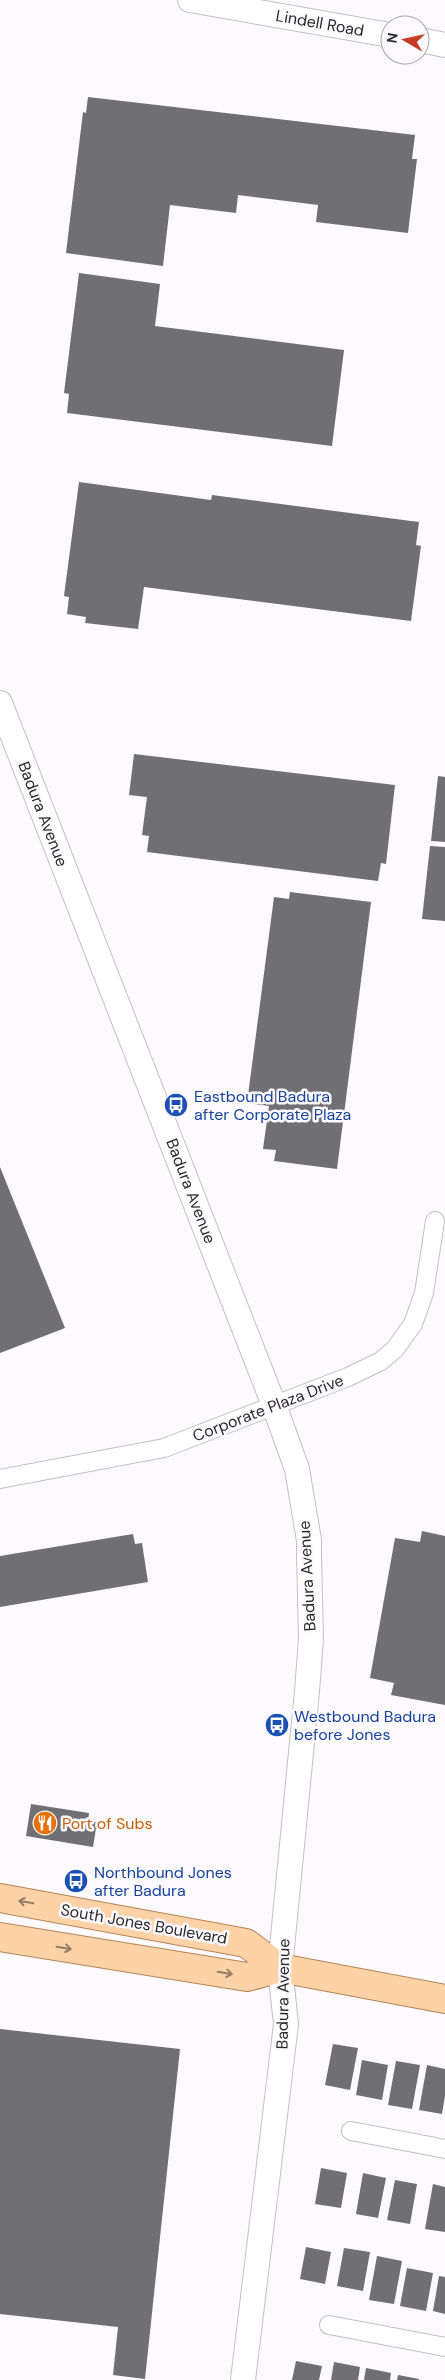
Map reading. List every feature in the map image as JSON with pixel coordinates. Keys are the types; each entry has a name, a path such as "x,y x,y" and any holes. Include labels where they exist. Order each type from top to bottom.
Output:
{"main road":[{"name":"Lindell Road","path":"190,0 380,33"},
{"path":"430,42 445,44"},
{"name":"Badura Avenue","path":"0,703 274,1405 297,1469 309,1540 311,1639 280,1968 286,2024 243,2380"},
{"name":"South Jones Boulevard","path":"0,1898 246,1943 280,1968"},
{"name":"South Jones Boulevard","path":"0,1937 247,1976 280,1968 445,1999"}],"street":[{"name":"Corporate Plaza Drive","path":"0,1479 164,1448 348,1376 381,1361 395,1349 413,1324 424,1293 435,1221"},
{"path":"351,2131 445,2149"},
{"path":"329,2325 445,2347"}],"building":[{"path":"88,97 415,135 412,159 417,159 408,233 316,222 318,205 238,195 236,213 170,205 163,266 66,253 83,112 86,113"},
{"path":"79,273 160,284 155,326 344,350 332,446 67,413 69,394 64,393"},
{"path":"79,482 211,500 212,495 419,522 416,545 421,546 411,621 144,587 138,629 85,623 86,617 67,614 69,597 64,596"},
{"path":"134,754 395,785 386,864 381,863 378,881 147,852 149,836 142,835 147,797 129,795"},
{"path":"438,776 445,777 445,842 431,841"},
{"path":"430,846 445,847 445,921 422,919"},
{"path":"290,892 371,902 337,1169 274,1161 276,1150 263,1149 269,1106 247,1103 274,897 289,899"},
{"path":"0,1167 65,1328 0,1353"},
{"path":"422,1531 445,1536 445,1705 391,1695 394,1683 370,1678 395,1538 420,1542"},
{"path":"133,1534 135,1544 142,1543 148,1582 0,1607 0,1556"},
{"path":"31,1804 89,1813 88,1821 97,1822 93,1847 26,1836"},
{"path":"0,2029 180,2049 145,2379 113,2375 118,2327 0,2314"},
{"path":"333,2044 358,2048 350,2090 325,2085"},
{"path":"362,2060 388,2065 382,2100 356,2095"},
{"path":"396,2061 420,2065 412,2109 388,2105"},
{"path":"427,2065 445,2069 445,2096 442,2114 419,2110"},
{"path":"321,2168 347,2173 341,2208 315,2204"},
{"path":"363,2173 386,2178 378,2218 356,2214"},
{"path":"395,2180 417,2184 410,2224 387,2220"},
{"path":"433,2184 445,2187 445,2232 425,2229"},
{"path":"306,2247 331,2252 325,2284 300,2279"},
{"path":"344,2248 370,2252 363,2291 337,2286"},
{"path":"377,2256 402,2261 394,2304 369,2300"},
{"path":"407,2268 433,2273 426,2311 400,2306"},
{"path":"439,2276 445,2277 445,2314 433,2311"},
{"path":"296,2361 322,2366 319,2380 292,2380"},
{"path":"334,2362 360,2367 358,2380 331,2380"},
{"path":"366,2368 391,2373 390,2380 364,2380"},
{"path":"398,2375 419,2379 419,2380 397,2380"}],"place":[{"name":"Eastbound Badura after Corporate Plaza","path":"176,1105"},
{"name":"Westbound Badura before Jones","path":"277,1725"},
{"name":"Port of Subs","path":"45,1823"},
{"name":"Northbound Jones after Badura","path":"76,1881"}]}
